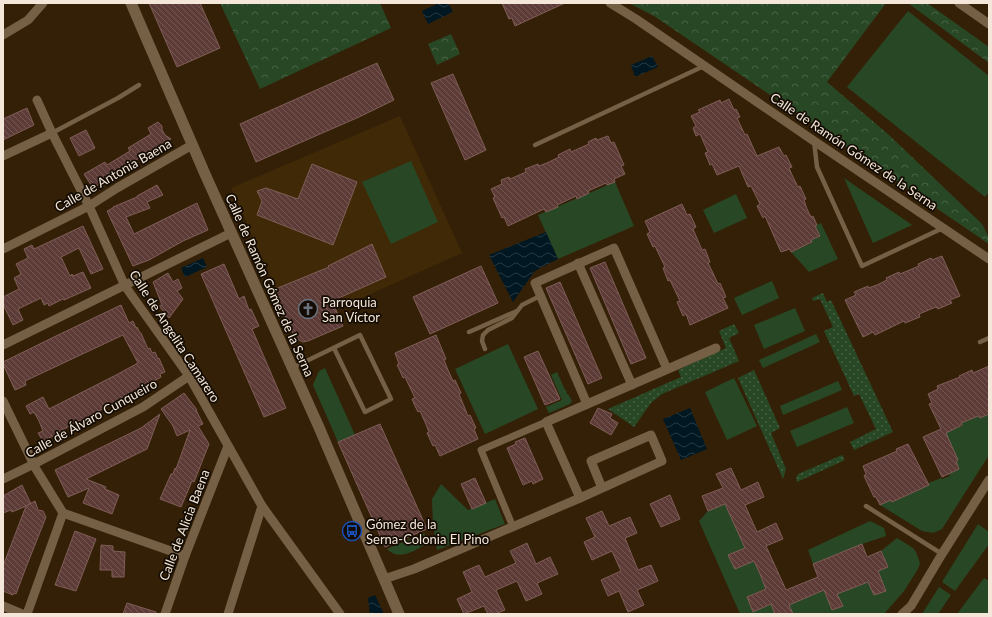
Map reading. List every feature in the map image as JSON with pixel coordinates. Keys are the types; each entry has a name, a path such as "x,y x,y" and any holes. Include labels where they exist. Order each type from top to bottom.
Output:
{"street":[{"path":"3,35 28,20 43,3"},
{"name":"Calle de Ramón Gómez de la Serna","path":"131,3 192,145 318,425 399,614"},
{"name":"Calle de Ramón Gómez de la Serna","path":"610,3 636,19 989,259"},
{"path":"959,3 989,24"},
{"name":"Calle de Angelita Camarero","path":"37,100 89,206 125,286 188,376 262,506 340,614"},
{"path":"3,156 52,133"},
{"name":"Calle de Antonia Baena","path":"3,249 89,206 117,188 192,145"},
{"path":"3,345 231,233"},
{"path":"587,404 535,283 578,263 614,248 667,369"},
{"path":"578,263 632,385"},
{"path":"513,527 481,450 716,348"},
{"name":"Calle de Álvaro Cunqueiro","path":"3,479 143,407 188,376"},
{"path":"3,400 34,464 63,513 185,556"},
{"path":"546,422 580,498"},
{"path":"384,579 414,569 513,527 580,498 662,461 651,435 591,461 602,488"},
{"name":"Calle de Alicia Baena","path":"165,614 185,556 228,446"},
{"path":"902,614 909,610 942,554 989,480"},
{"path":"228,614 262,506"},
{"path":"27,614 63,513"},
{"path":"3,606 22,614"}],"lane":[{"path":"535,145 704,66"},
{"path":"52,133 118,98 139,85"},
{"path":"814,141 817,167 862,266 944,228"},
{"path":"485,349 482,341 483,335 488,330 512,318 522,305 540,296"},
{"path":"469,332 518,310"},
{"path":"292,368 360,335 392,399 365,412 334,348"},
{"path":"980,342 989,338"},
{"path":"866,506 942,554"}],"shaded area":[{"path":"400,116 462,253 337,309 320,271 276,289 231,188"}],"green space":[{"path":"220,3 380,3 391,28 260,89"},
{"path":"629,3 886,3 827,82 889,135 982,224 989,238 989,244 654,16"},
{"path":"908,3 927,3 989,47 989,63"},
{"path":"908,11 989,76 989,192 985,197 847,87"},
{"path":"451,34 460,54 437,65 428,44"},
{"path":"411,161 438,222 391,244 362,182"},
{"path":"844,178 912,225 873,243"},
{"path":"615,182 634,226 558,259 538,215"},
{"path":"736,194 747,218 714,233 703,210"},
{"path":"821,223 838,259 809,272 791,252 812,243 811,240 819,236 815,226"},
{"path":"772,281 779,298 742,315 734,298"},
{"path":"823,293 827,302 831,300 893,432 854,450 850,442 876,429 859,394 854,396 824,331 833,327 820,299 813,301 812,298"},
{"path":"795,308 805,331 764,349 754,325"},
{"path":"734,324 739,333 729,338 739,361 662,394 651,403 634,427 608,409 681,377 678,370 726,348 719,331"},
{"path":"816,334 820,342 763,368 759,360"},
{"path":"508,344 538,409 485,434 455,369"},
{"path":"325,368 355,435 338,442 313,385 319,371"},
{"path":"754,370 780,428 771,433 786,469 783,479 738,378"},
{"path":"557,372 567,394 572,401 570,404 549,413 546,407 562,400 551,375"},
{"path":"734,378 757,426 727,440 705,392"},
{"path":"838,381 842,390 783,415 780,406"},
{"path":"847,407 854,423 797,447 790,431"},
{"path":"989,414 989,455 942,529 933,533 922,531 880,505 891,500 892,502 927,486 926,484 950,476 949,474 959,469 956,461 958,460 943,431 962,426 961,423 978,416 980,418"},
{"path":"842,455 845,460 797,482 796,478 798,474"},
{"path":"441,484 468,510 495,499 505,524 437,550 433,524 432,499"},
{"path":"725,504 745,548 728,555 735,569 754,561 766,588 747,597 753,612 771,604 775,614 740,614 699,521 708,511"},
{"path":"870,521 884,528 886,536 813,564 808,550"},
{"path":"978,524 989,532 989,544 955,591 942,582"},
{"path":"424,533 428,543 408,554 397,555 387,549"},
{"path":"897,538 913,548 920,563 918,569 904,591 884,614 793,614 789,605 824,590 833,610 842,606 837,594 868,582 874,595 886,591 878,571 888,567 881,551"},
{"path":"984,578 989,581 989,614 957,614"},
{"path":"939,587 951,595 938,614 922,614"}],"water":[{"path":"439,3 448,3 453,12 428,24 422,11"},
{"path":"652,56 658,67 635,77 631,65"},
{"path":"546,232 558,259 534,272 513,302 489,255"},
{"path":"203,258 207,267 185,277 181,268"},
{"path":"690,408 707,449 681,460 663,419"},
{"path":"375,595 384,614 370,614 368,598"}],"building":[{"path":"149,3 200,3 220,48 177,67"},
{"path":"502,3 565,3 515,26 512,18 509,19"},
{"path":"377,63 394,100 256,162 240,124"},
{"path":"453,74 486,150 465,160 431,83"},
{"path":"729,99 734,110 736,109 740,117 737,118 745,135 747,134 757,156 779,147 784,156 786,155 792,167 789,168 793,177 798,187 800,186 806,199 804,200 807,209 811,217 813,216 817,225 815,226 820,236 811,240 812,242 791,252 790,249 781,252 765,216 763,218 757,206 760,204 751,186 748,187 739,166 717,175 712,164 710,165 705,153 708,152 700,134 696,136 693,128 696,126 691,116 700,112 698,110 720,100 721,103"},
{"path":"27,108 34,125 3,140 3,119"},
{"path":"158,122 162,126 162,130 165,135 171,139 124,167 125,169 93,188 84,174 105,162 107,165 130,151 128,148 151,134 148,128"},
{"path":"86,130 95,148 79,156 70,138"},
{"path":"608,136 611,143 614,142 624,165 621,166 625,174 614,179 615,182 607,185 606,183 588,191 589,193 577,199 576,196 557,205 558,207 546,212 544,209 508,226 504,217 502,218 493,198 495,197 491,189 502,184 501,180 509,177 510,179 526,172 525,169 549,162 559,157 558,155 570,149 571,152 589,144 588,142 596,138 597,140"},
{"path":"312,164 357,182 333,245 257,215 262,201 257,191 266,188 298,199"},
{"path":"157,185 163,195 147,202 150,208 126,217 134,234 197,203 208,230 183,241 149,260 133,266 107,211 137,197"},
{"path":"682,204 687,215 690,214 696,227 693,229 702,250 705,249 710,262 708,263 718,284 720,283 726,297 723,298 728,308 690,325 686,314 683,316 677,302 680,301 670,280 668,281 663,268 665,267 655,246 653,247 647,234 650,232 645,221"},
{"path":"83,226 103,269 91,274 79,248 61,257 70,276 72,274 73,276 83,272 91,288 49,306 48,303 44,305 41,298 18,309 23,320 13,325 3,304 3,297 19,289 14,278 21,274 16,264 28,258 24,249 32,245 34,249"},
{"path":"372,244 386,277 332,301 343,326 308,341 303,342 295,338 273,290 329,267 328,266"},
{"path":"942,256 960,296 950,300 952,303 938,309 936,307 919,314 920,317 905,323 904,321 875,335 873,332 863,337 845,300 856,295 854,292 868,286 868,288 877,285 887,280 886,278 919,266 918,264 931,258 932,260"},
{"path":"605,262 646,358 631,364 590,268"},
{"path":"224,264 239,299 244,296 249,310 251,309 259,326 252,329 286,408 264,417 201,274"},
{"path":"481,266 498,303 430,334 413,297"},
{"path":"168,273 173,282 178,279 182,288 177,291 183,299 169,318 159,306 162,305 153,282"},
{"path":"560,282 602,378 588,384 546,288"},
{"path":"121,305 129,323 133,321 136,328 137,327 141,333 148,349 150,348 152,353 155,352 158,359 159,358 165,372 160,374 161,377 141,389 43,441 38,433 43,431 39,421 34,412 30,414 26,406 43,397 49,409 138,363 123,335 25,381 26,385 15,390 3,362"},
{"path":"436,335 446,359 444,360 448,370 461,393 459,394 468,416 470,415 476,428 474,429 478,439 440,456 427,433 429,432 420,411 418,412 415,406 412,399 415,398 405,377 403,378 397,365 399,364 395,353"},
{"path":"538,351 560,399 545,405 524,357"},
{"path":"989,366 989,414 980,418 978,416 961,423 962,425 946,433 958,460 956,461 959,469 942,477 923,437 941,429 929,404 932,403 928,394 938,389 937,386 960,377 959,376 972,370 973,373"},
{"path":"184,393 197,410 203,424 198,426 209,444 194,482 192,481 181,507 160,499 171,474 173,474 175,468 176,469 190,430 177,436 173,426 161,409"},
{"path":"598,408 612,414 610,418 618,423 611,435 590,423"},
{"path":"160,414 147,449 86,479 106,487 105,489 119,495 112,514 83,503 89,488 68,497 55,470 141,428"},
{"path":"380,424 427,529 385,547 338,442"},
{"path":"525,438 543,479 533,484 532,481 523,485 507,448 516,444 515,442"},
{"path":"908,444 929,485 892,502 891,500 880,505 876,497 874,497 864,476 866,474 863,466 897,451 896,449"},
{"path":"731,468 741,490 758,482 764,497 745,505 757,532 776,523 783,539 766,546 786,590 818,577 813,564 862,544 867,557 881,551 888,567 878,571 886,591 874,595 868,582 837,594 843,606 832,610 824,590 789,605 793,614 775,614 771,604 753,612 747,597 766,589 760,574 754,561 735,569 728,555 745,548 725,504 708,511 702,496 723,488 716,474"},
{"path":"475,478 486,503 472,509 461,484"},
{"path":"22,485 31,504 12,512 11,510 3,513 3,496"},
{"path":"670,495 680,519 661,527 650,504"},
{"path":"35,501 38,510 43,511 46,517 16,594 14,593 13,595 3,591 3,566 26,506"},
{"path":"602,511 609,526 630,517 637,533 625,538 638,570 651,565 658,581 637,590 644,605 628,612 619,591 608,596 601,580 621,571 612,551 592,560 584,542 595,537 586,518"},
{"path":"75,531 96,539 76,591 55,585"},
{"path":"527,543 536,564 550,557 558,574 537,583 542,594 526,601 517,581 496,590 505,610 495,614 488,614 484,606 464,614 457,599 472,592 463,572 479,565 485,577 516,563 510,551"},
{"path":"101,545 113,546 113,551 125,552 124,577 112,577 112,570 100,570"},
{"path":"127,603 156,612 156,614 123,614"}],"place":[{"name":"Parroquia San Víctor","path":"308,309"},
{"name":"Gómez de la Serna-Colonia El Pino","path":"352,531"}]}
